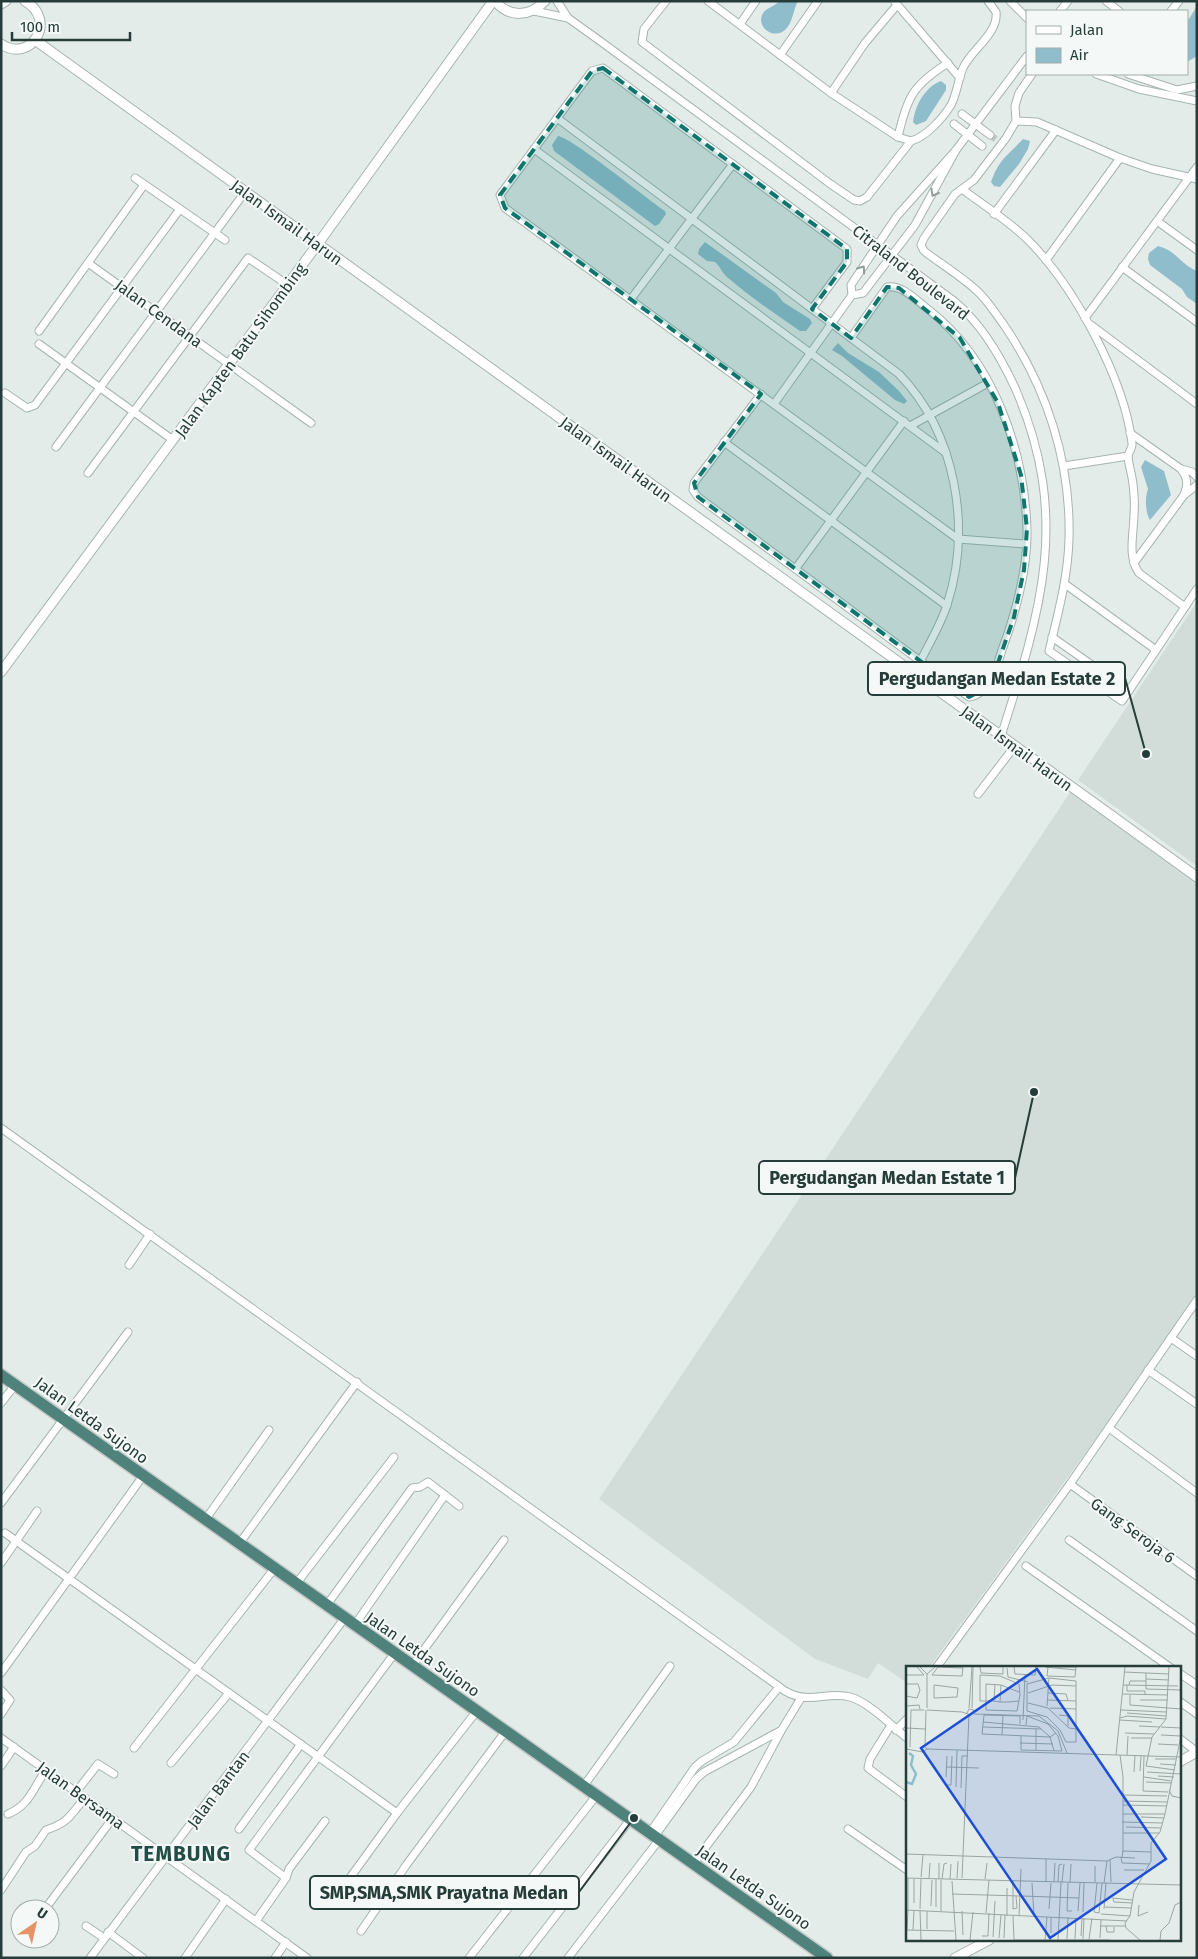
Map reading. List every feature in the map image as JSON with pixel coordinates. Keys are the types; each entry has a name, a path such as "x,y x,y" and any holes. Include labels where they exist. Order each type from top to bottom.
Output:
{"highway":[{"name":"Jalan Letda Sujono","path":"1,1375 344,1619 827,1958"}],"street":[{"path":"1,44 17,50 27,47 35,40 40,24 37,5 25,1"},
{"path":"494,1 512,13 527,14 534,11 545,1"},
{"name":"Jalan Kapten Batu Sihombing","path":"1,672 318,245 494,1"},
{"name":"Citraland Boulevard","path":"558,1 568,18 879,245 968,313 989,340 1009,374 1026,414 1038,450 1046,503 1048,540 1042,588 1033,632 1001,736"},
{"path":"666,1 644,30 642,42 854,200 860,201 867,197 911,141"},
{"path":"708,1 832,93 898,137 911,141 918,139 950,106 963,67 994,25 996,12 988,1"},
{"path":"740,24 756,1"},
{"path":"780,55 818,1"},
{"path":"1010,1 1026,17"},
{"path":"1106,1 1118,10"},
{"path":"832,93 865,43 896,3 960,78"},
{"name":"Citraland Boulevard","path":"534,11 568,18"},
{"name":"Jalan Ismail Harun","path":"35,40 1197,877"},
{"path":"774,404 852,295 851,285 898,216 956,150 1026,57"},
{"path":"898,137 913,91 919,82 948,63"},
{"path":"812,309 847,262 847,249 603,68 592,71 500,195 501,202 505,208 958,539 1026,544"},
{"path":"1016,121 1015,106 1018,93 1031,75"},
{"path":"1099,75 1139,89 1197,101"},
{"path":"1131,75 1177,90 1197,86"},
{"path":"950,106 996,140"},
{"path":"942,116 988,150"},
{"path":"557,118 899,374 929,415 947,453 954,483 958,539 954,574 947,606 921,660"},
{"path":"1193,178 1152,169 1120,158 1037,122 1016,121 988,150 974,180 955,194 924,238 922,245 924,251 976,290 990,306 1016,344 1037,383 1053,424 1064,466 1069,539 1064,584 1050,651 1122,701 1197,589"},
{"path":"994,214 1056,130"},
{"path":"534,149 947,453"},
{"path":"852,295 863,293 915,224 956,150"},
{"path":"1046,260 1120,158"},
{"path":"631,299 732,164"},
{"path":"1087,321 1122,267 1157,220 1193,178 1197,167"},
{"path":"135,178 225,240"},
{"path":"39,331 144,184"},
{"path":"962,189 1026,238 1046,260 1087,321 1105,358 1123,405 1133,446 1128,456 1134,505 1132,541 1134,564 1139,573 1185,607"},
{"path":"56,447 244,192"},
{"path":"5,393 27,408 32,408 180,209"},
{"path":"1157,220 1197,250"},
{"path":"88,473 248,258 288,285"},
{"name":"Jalan Cendana","path":"88,263 311,423"},
{"path":"1122,267 1197,322"},
{"path":"761,394 694,483 693,490 698,497 970,697 977,696 986,688 999,660 1014,617 1024,570 1027,529 1020,475 1011,435 988,383 960,338 948,326 899,288 887,287 851,338"},
{"path":"1087,321 1197,404"},
{"path":"39,344 173,440"},
{"path":"796,568 866,472 907,423 929,415 988,383"},
{"path":"1130,433 1181,469 1187,477 1188,486 1184,495 1134,564"},
{"path":"724,442 947,606"},
{"path":"1064,466 1128,456"},
{"path":"1181,469 1192,472 1197,477"},
{"path":"1184,495 1197,485"},
{"path":"1064,584 1156,650"},
{"path":"1052,637 1129,691"},
{"path":"978,794 1015,746"},
{"path":"1,1128 779,1687 801,1698 839,1696 852,1698 906,1737"},
{"path":"129,1265 150,1234"},
{"path":"937,1666 1070,1484 1197,1300"},
{"path":"1,1503 65,1420 128,1332"},
{"path":"1171,1338 1197,1356"},
{"path":"1148,1370 1197,1404"},
{"path":"239,1544 357,1382"},
{"path":"1,1403 15,1385"},
{"path":"1109,1428 1197,1493"},
{"path":"205,1520 269,1430"},
{"path":"296,1584 394,1457"},
{"path":"1,1673 70,1580 143,1476"},
{"path":"326,1606 412,1488 420,1487 428,1482 459,1506"},
{"name":"Gang Seroja 6","path":"1070,1484 1197,1576"},
{"path":"354,1626 445,1495"},
{"path":"1,1563 37,1511"},
{"path":"5,1533 15,1542 269,1720 397,1813"},
{"path":"412,1666 504,1540"},
{"path":"1069,1540 1197,1631"},
{"path":"1026,1566 1169,1666"},
{"path":"134,1748 194,1668 274,1569"},
{"name":"Jalan Bantan","path":"90,1958 344,1619"},
{"path":"286,1878 248,1851 394,1654"},
{"path":"583,1787 670,1666"},
{"path":"1180,1674 1197,1686"},
{"path":"655,1836 695,1767 734,1742 779,1687"},
{"path":"1,1690 10,1699 1,1714"},
{"path":"171,1762 229,1693"},
{"path":"693,1864 751,1787 801,1698"},
{"path":"1180,1702 1197,1714"},
{"path":"331,1904 397,1813 476,1712"},
{"path":"906,1720 894,1727 870,1759 868,1768 906,1796"},
{"path":"568,1958 696,1780 704,1772 781,1731"},
{"path":"361,1931 407,1864 505,1732"},
{"name":"Jalan Bersama","path":"1,1738 307,1958"},
{"path":"1180,1739 1197,1752 1180,1761"},
{"path":"239,1829 301,1744"},
{"path":"1,1766 14,1747"},
{"path":"76,1792 98,1764 114,1774"},
{"path":"8,1814 21,1809 29,1800 34,1787 46,1770"},
{"path":"469,1958 596,1796"},
{"path":"1,1890 26,1852 35,1846 46,1830 57,1828 65,1822 85,1798"},
{"path":"52,1899 113,1818"},
{"path":"523,1958 630,1820"},
{"path":"256,1921 286,1878 289,1869 324,1822"},
{"path":"848,1829 906,1869"},
{"path":"185,1958 226,1899"},
{"path":"86,1926 106,1935 143,1958"},
{"path":"275,1958 286,1942"},
{"path":"955,1958 985,1942"}],"highlighted area":[{"path":"603,68 847,249 847,262 812,309 851,338 887,287 899,288 960,338 998,403 1021,475 1027,529 1024,570 1014,617 999,660 986,688 969,697 698,497 694,483 761,394 505,208 500,195 592,71"}],"shaded area":[{"path":"1197,602 1197,866 1078,780"},
{"path":"1071,791 1197,883 1197,1300 930,1666 906,1666 906,1682 878,1663 868,1679 815,1659 599,1499"}],"water":[{"path":"779,1 798,1 788,27 781,33 776,34 767,31 761,18 765,11"},
{"path":"1197,6 1197,56 1188,61 1188,20"},
{"path":"941,81 946,85 946,90 926,121 916,125 913,122 914,116 922,97 930,88"},
{"path":"558,136 578,146 665,211 666,214 659,224 655,226 554,151 552,145"},
{"path":"1023,139 1030,141 1028,149 1019,164 1000,187 994,186 991,182 997,168"},
{"path":"705,242 776,293 783,302 810,319 812,323 806,331 800,331 772,312 727,277 715,262 707,261 698,254 699,249"},
{"path":"1158,246 1170,251 1186,265 1197,271 1197,304 1187,297 1182,289 1150,265 1149,253"},
{"path":"838,343 848,353 879,372 907,401 904,404 895,400 842,356 832,350"},
{"path":"1145,460 1164,471 1171,495 1150,520 1146,504 1148,489 1141,467"}],"tunnel":[{"path":"990,135 997,140"}],"place":[{"name":"Pergudangan Medan Estate 2","path":"1146,754"},
{"name":"Pergudangan Medan Estate 1","path":"1034,1092"},
{"name":"SMP,SMA,SMK Prayatna Medan","path":"634,1818"}],"district":[{"name":"TEMBUNG","path":"181,1854"}]}
